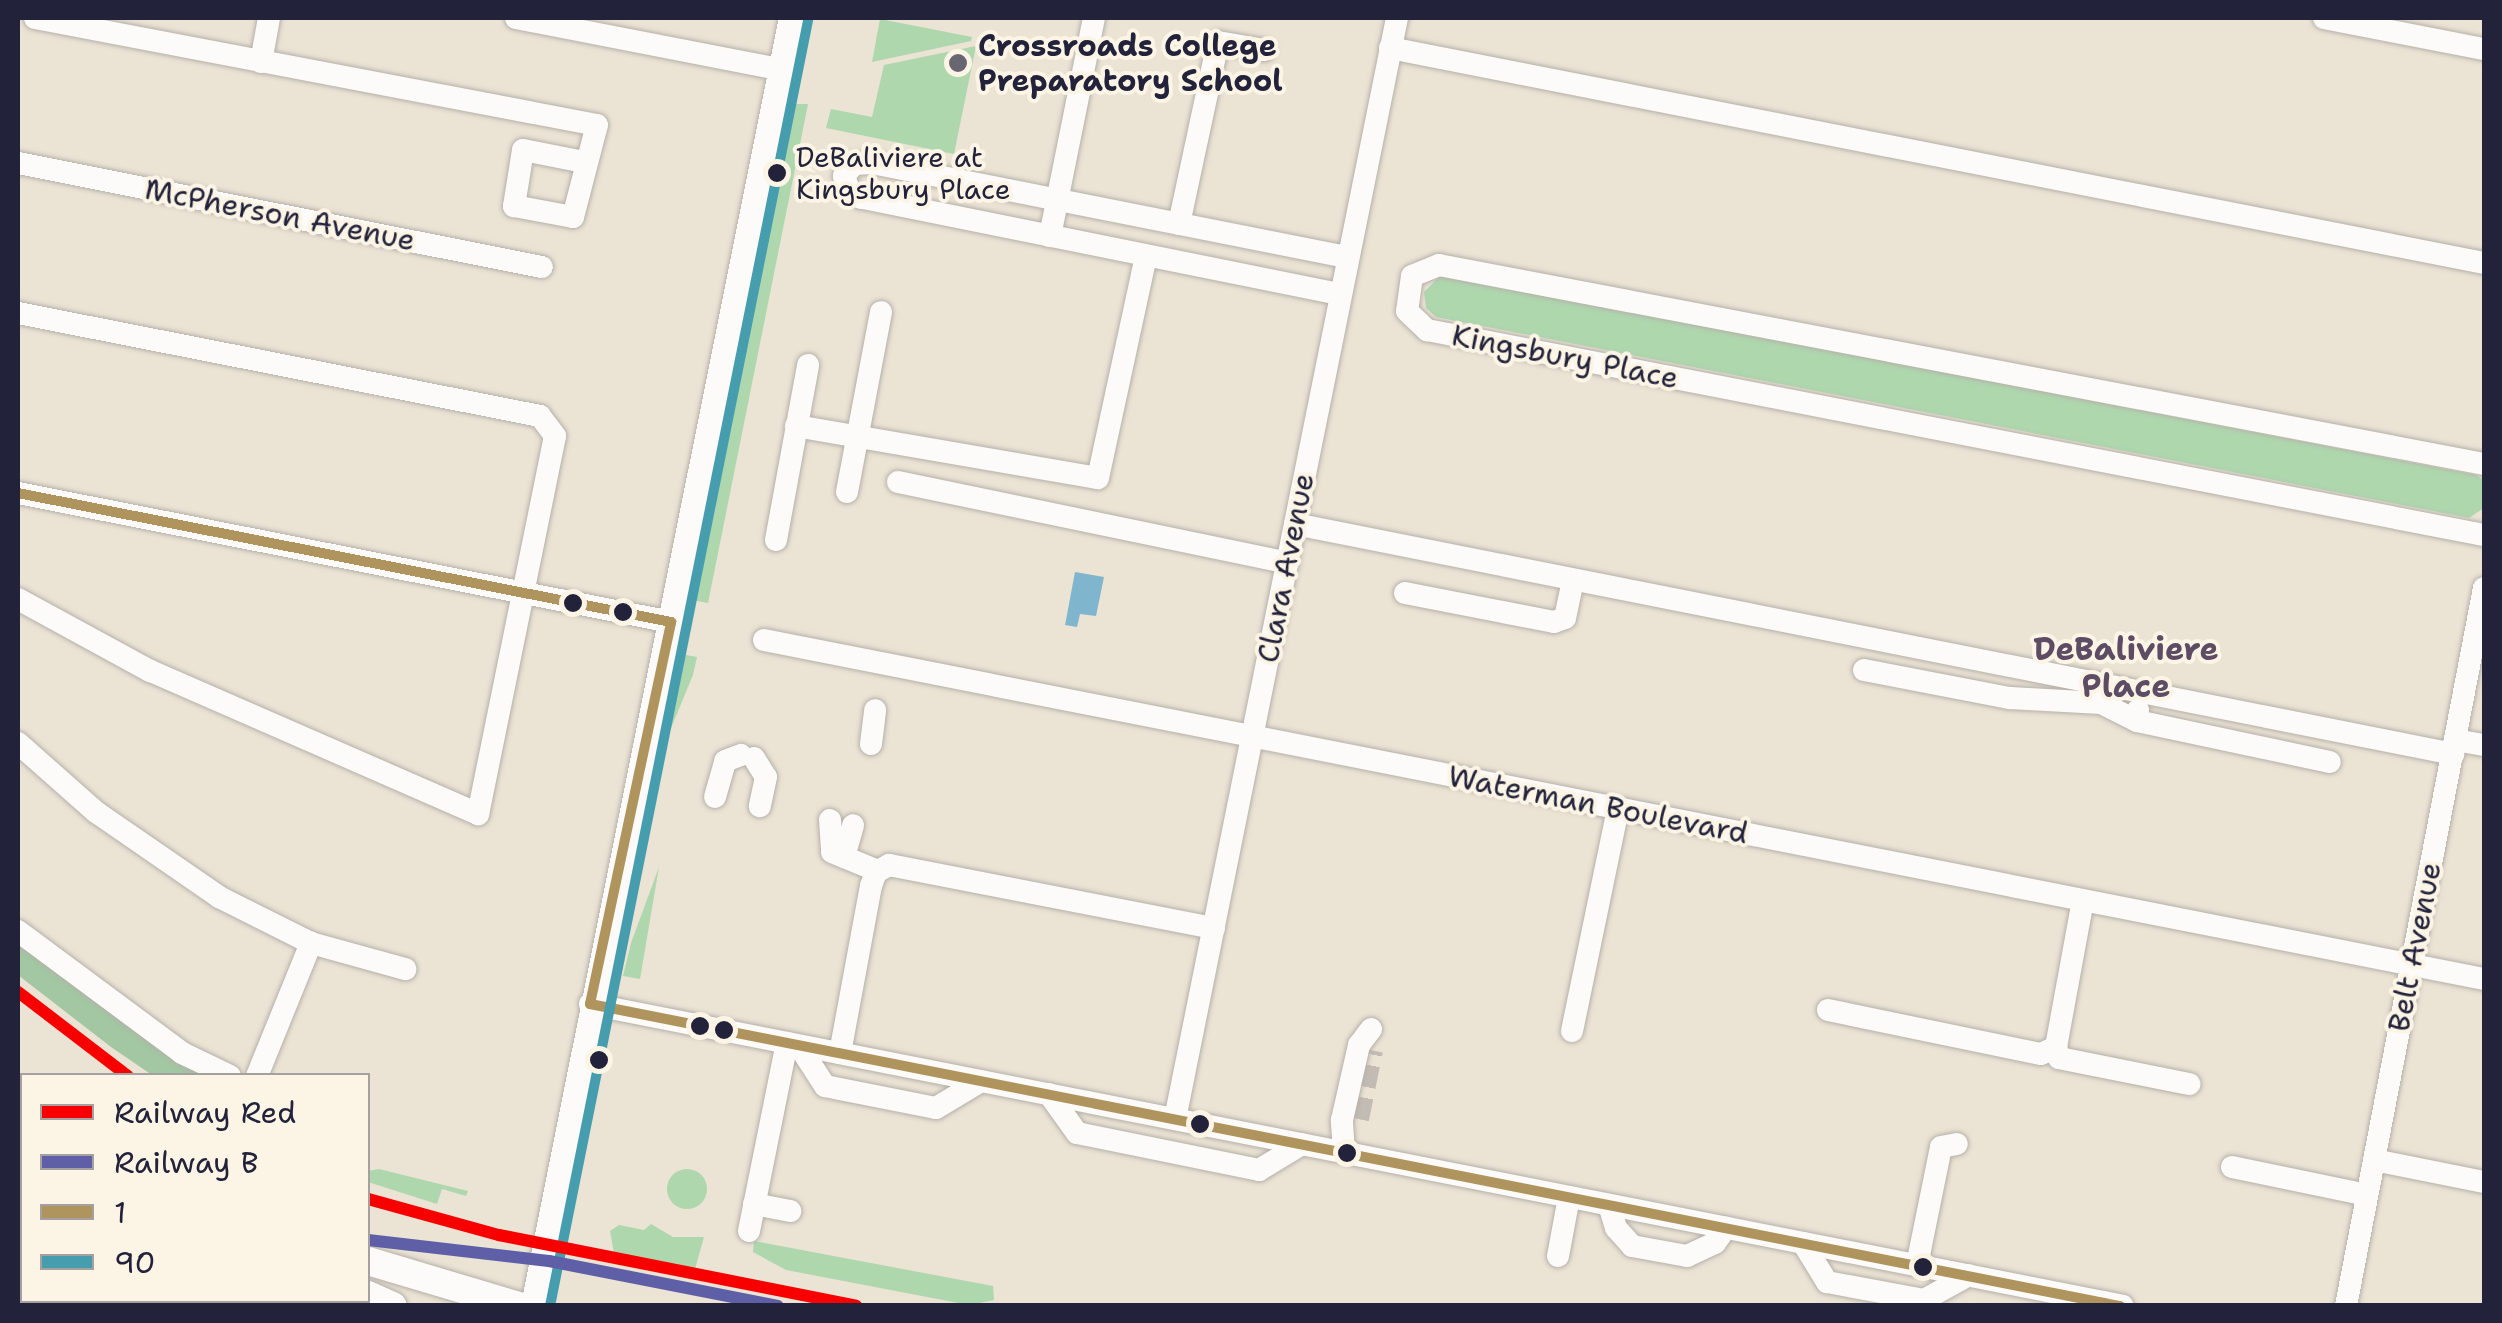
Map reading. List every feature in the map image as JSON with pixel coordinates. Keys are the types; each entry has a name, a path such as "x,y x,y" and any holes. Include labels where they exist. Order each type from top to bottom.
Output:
{"main road":[{"path":"370,1262 446,1290 530,1299 793,18"},
{"path":"370,1296 393,1306"}],"street":[{"path":"35,18 596,125 584,162"},
{"path":"262,62 269,18"},
{"path":"516,18 783,70"},
{"path":"1050,236 1094,18"},
{"name":"Clara Avenue","path":"1175,1119 1396,18"},
{"path":"2324,18 2484,49"},
{"path":"1178,224 1218,42 1264,50"},
{"path":"1390,48 2484,263"},
{"name":"McPherson Avenue","path":"18,162 542,267"},
{"path":"1339,294 860,198 850,192 844,176 862,162 1059,190 1178,224 1347,256"},
{"path":"796,426 1098,478 1146,256"},
{"name":"Kingsbury Place","path":"2484,464 1439,265 1412,276 1407,311 1427,330 2484,535"},
{"path":"846,492 881,312"},
{"path":"18,314 540,416 555,436 478,814 150,671 18,599"},
{"path":"776,540 808,366"},
{"path":"898,482 1288,563"},
{"path":"18,493 671,622"},
{"path":"1295,524 2140,692 2454,747 2484,746"},
{"path":"1405,594 1554,622 1565,618 1573,580"},
{"name":"Belt Avenue","path":"2346,1306 2374,1160 2422,967 2454,747 2484,588"},
{"name":"Waterman Boulevard","path":"764,640 2484,979"},
{"path":"1864,670 2010,698 2101,703 2137,722 2330,762"},
{"path":"2137,722 2140,692"},
{"path":"871,744 874,710"},
{"path":"18,742 164,862 312,943 404,969"},
{"path":"715,797 725,762 748,757 766,777 760,806"},
{"path":"1572,1031 1618,809"},
{"path":"830,820 826,842 844,857 878,871"},
{"path":"844,857 853,825"},
{"path":"840,1053 878,871 889,865 1214,928"},
{"path":"2083,900 2056,1047 2059,1058 2188,1084"},
{"path":"18,931 182,1053 224,1073"},
{"path":"258,1073 312,943"},
{"path":"590,1004 2122,1306"},
{"path":"1828,1010 2041,1054 2056,1047"},
{"path":"1344,1152 1342,1120 1360,1046 1371,1029 1372,1050"},
{"path":"793,1044 825,1086 936,1108 981,1081"},
{"path":"749,1231 793,1044"},
{"path":"1049,1094 1077,1133 1260,1170 1302,1144"},
{"path":"1344,1152 1358,1119"},
{"path":"1917,1265 1941,1147 1956,1144"},
{"path":"2374,1160 2484,1182"},
{"path":"2232,1168 2367,1196"},
{"path":"1558,1256 1569,1197"},
{"path":"754,1204 790,1211"},
{"path":"1610,1205 1616,1228 1632,1246 1687,1256 1715,1243 1726,1228"},
{"path":"1803,1243 1827,1282 1924,1300 1969,1275"}],"green space":[{"path":"880,19 972,37 971,41 872,62"},
{"path":"976,46 954,154 826,128 831,109 872,117 884,65"},
{"path":"795,104 808,104 708,603 692,600"},
{"path":"1441,275 2476,475 2484,480 2484,508 2469,518 1436,317 1426,308 1424,292"},
{"path":"681,654 697,657 657,762"},
{"path":"659,867 640,979 623,976 631,943"},
{"path":"18,938 206,1073 149,1073 18,975"},
{"path":"379,1169 468,1191 466,1196 442,1189 437,1204 370,1183 370,1171"},
{"path":"687,1169 701,1175 707,1189 701,1203 687,1209 673,1203 667,1189 673,1175"},
{"path":"651,1224 673,1237 704,1237 695,1269 614,1253 610,1231 619,1225 644,1230"},
{"path":"754,1241 993,1286 994,1300 969,1305 786,1270 753,1252"}],"water":[{"path":"1075,572 1104,577 1096,616 1080,614 1077,627 1065,625"}],"tunnel":[{"path":"1358,1119 1372,1050"}],"rail line":[{"name":"Red","path":"18,992 124,1073"},
{"name":"Red","path":"370,1200 499,1235 856,1306"},
{"name":"B","path":"370,1240 549,1261 778,1306"}],"transit line":[{"name":"90","path":"550,1306 808,21"},
{"name":"1","path":"18,493 671,622"},
{"name":"1","path":"590,1004 671,622"},
{"name":"1","path":"590,1004 2120,1306"}],"place":[{"name":"Crossroads College Preparatory School","path":"958,63"},
{"name":"DeBaliviere at Kingsbury Place","path":"777,173"}],"district":[{"name":"DeBaliviere Place","path":"2126,668"}]}
